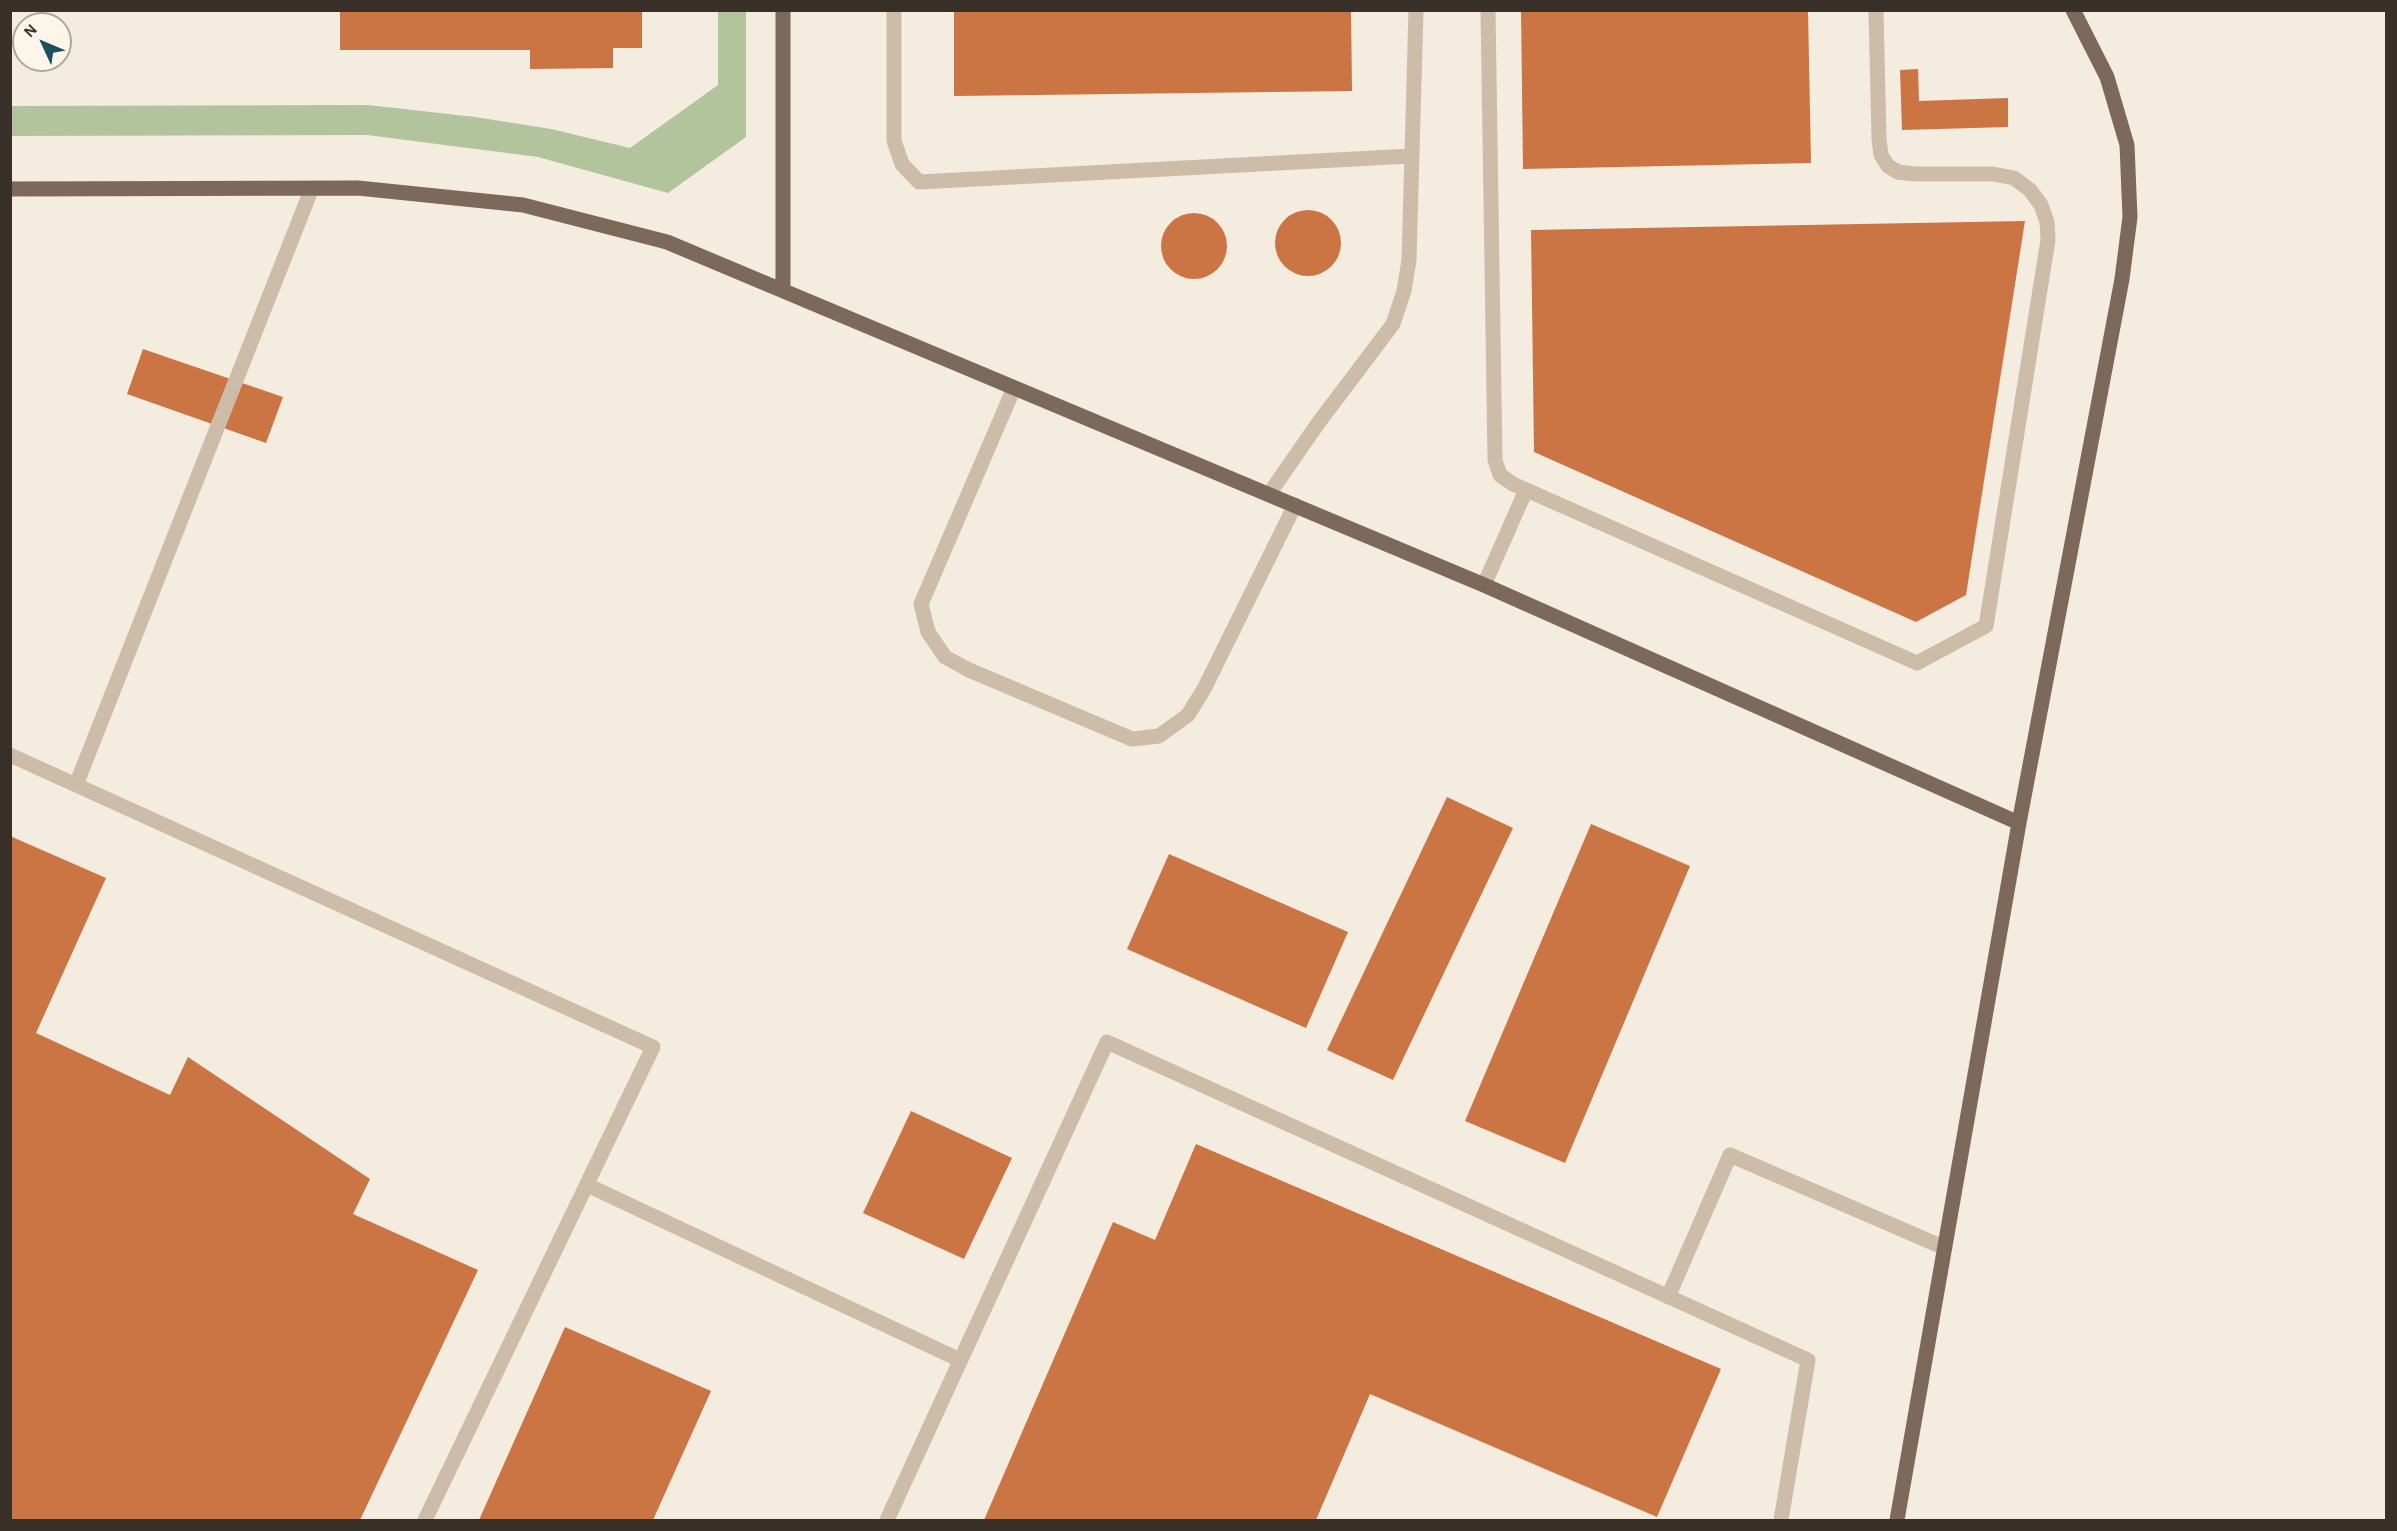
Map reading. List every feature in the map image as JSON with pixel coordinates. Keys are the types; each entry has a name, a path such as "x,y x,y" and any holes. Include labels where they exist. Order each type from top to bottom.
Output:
{"main road":[{"path":"783,10 783,290"},
{"path":"1897,1521 2019,823 2120,291 2130,217 2127,146 2107,77 2073,10"},
{"path":"10,189 358,188 523,205 667,242 1484,585 2019,823"}],"lane":[{"path":"894,10 894,141 902,164 919,182 1412,156"},
{"path":"1269,494 1319,422 1393,324 1404,291 1408,260 1416,10"},
{"path":"1488,10 1495,460 1500,475 1526,490 1917,663 1986,626 2048,240 2047,222 2041,206 2030,190 2014,178 1993,174 1915,174 1898,172 1888,166 1881,155 1879,139 1876,10"},
{"path":"76,785 312,188"},
{"path":"1014,388 921,604 928,632 945,657 969,670 1132,739 1159,736 1188,715 1204,689 1295,506"},
{"path":"1484,585 1526,490"},
{"path":"10,756 653,1047 425,1521"},
{"path":"887,1521 1107,1042 1808,1360 1781,1521"},
{"path":"1668,1297 1730,1155 1945,1248"},
{"path":"587,1185 960,1360"}],"green space":[{"path":"718,11 746,11 746,137 668,193 538,157 367,135 11,136 11,106 368,105 475,117 551,129 630,148 718,85"}],"building":[{"path":"340,10 642,10 642,48 613,48 613,68 530,69 530,50 340,50"},
{"path":"954,10 1351,10 1352,91 954,96"},
{"path":"1521,10 1808,10 1811,163 1523,169"},
{"path":"1918,69 1919,101 2008,98 2008,127 1902,130 1900,70"},
{"path":"1308,210 1320,213 1331,220 1338,231 1341,243 1338,255 1331,266 1320,273 1308,276 1296,273 1285,266 1278,255 1275,243 1278,231 1285,220 1296,213"},
{"path":"1194,213 1207,216 1217,223 1224,233 1227,246 1224,259 1217,269 1207,276 1194,279 1181,276 1171,269 1164,259 1161,246 1164,233 1171,223 1181,216"},
{"path":"2025,221 1966,595 1916,622 1534,452 1531,230"},
{"path":"143,349 283,397 266,443 127,394"},
{"path":"1447,797 1513,828 1393,1080 1327,1050"},
{"path":"1591,824 1690,866 1565,1163 1465,1121"},
{"path":"10,836 106,878 36,1033 170,1095 188,1057 370,1179 353,1214 478,1270 360,1520 10,1520"},
{"path":"1169,854 1348,932 1306,1028 1127,949"},
{"path":"911,1111 1012,1158 964,1259 863,1213"},
{"path":"1196,1144 1721,1369 1657,1517 1370,1394 1316,1520 984,1520 1113,1222 1155,1240"},
{"path":"565,1327 711,1391 653,1520 479,1520"}]}
